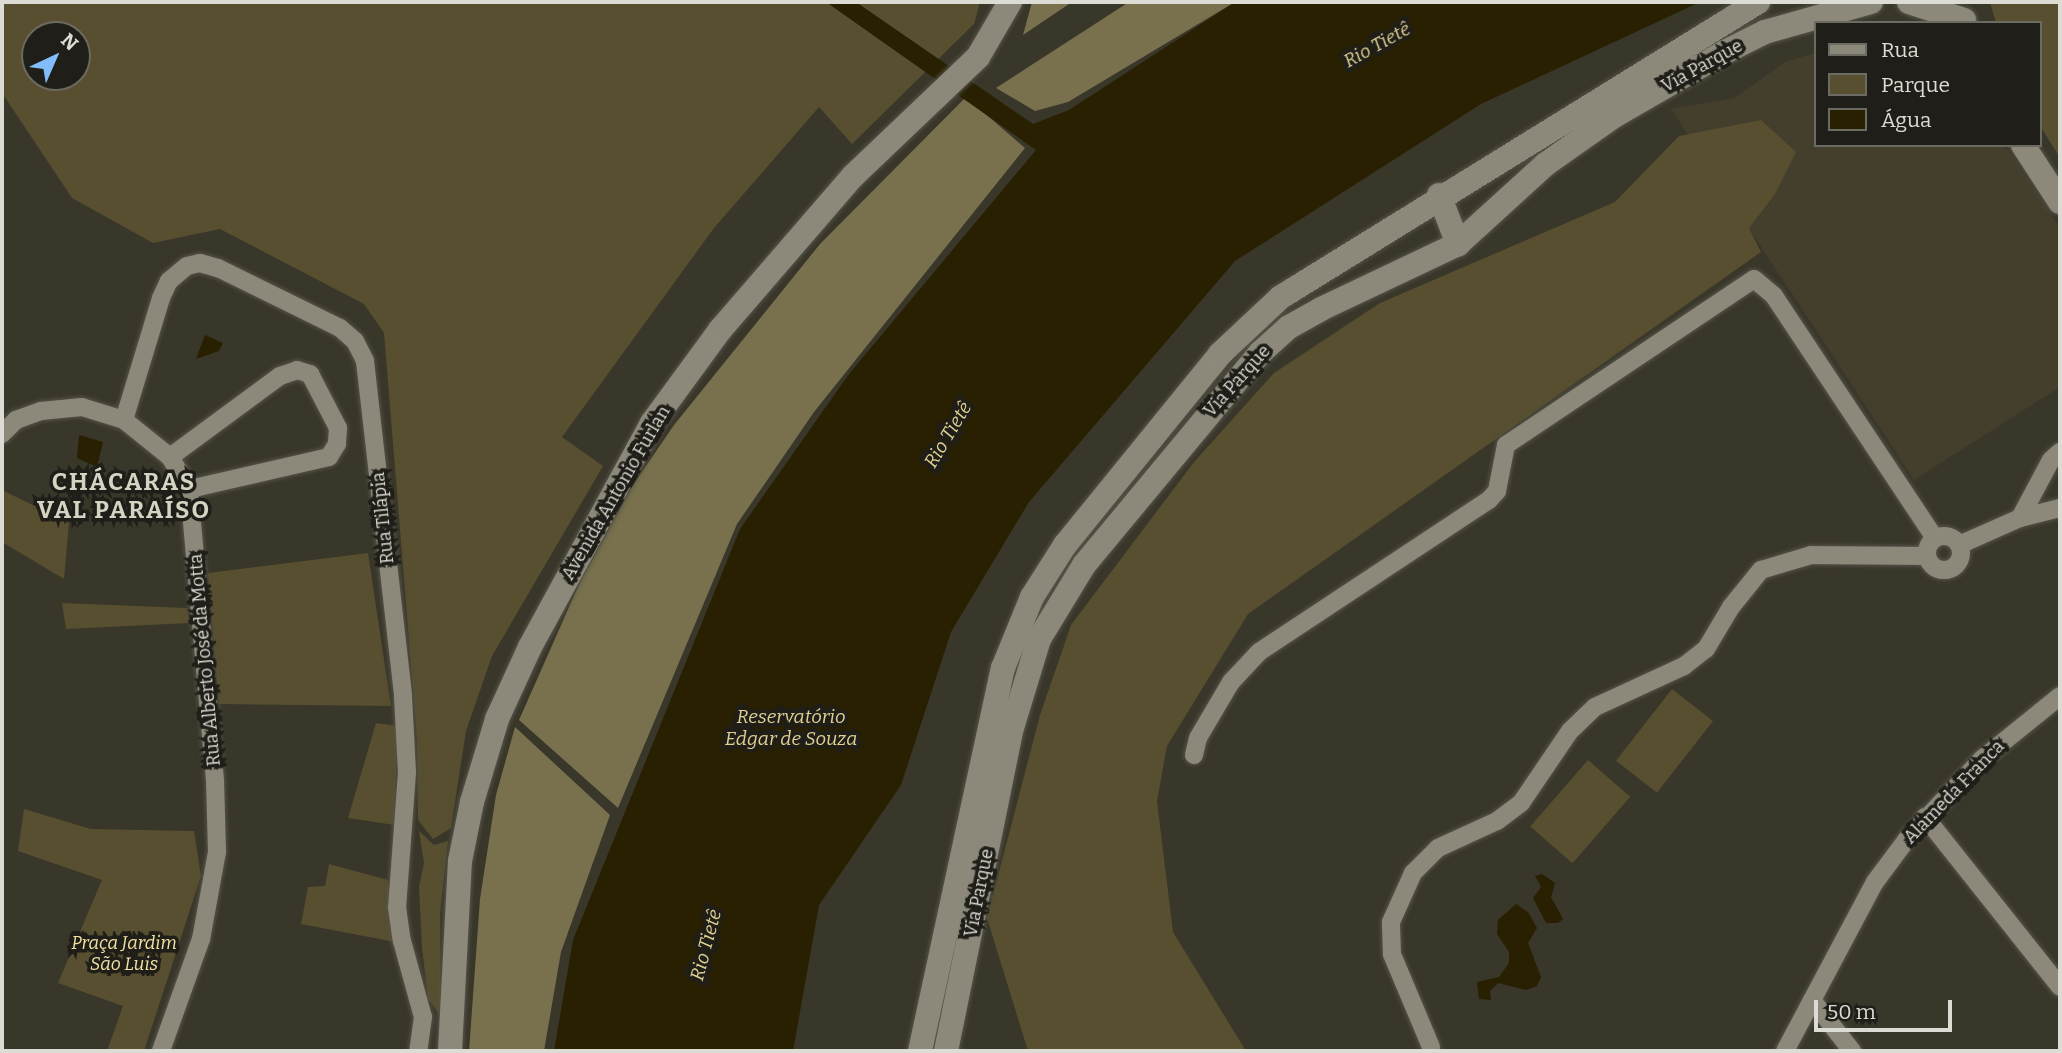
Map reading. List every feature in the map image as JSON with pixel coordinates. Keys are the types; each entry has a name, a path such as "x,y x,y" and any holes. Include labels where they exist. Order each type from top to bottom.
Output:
{"main road":[{"name":"Avenida Antonio Furlan","path":"450,1051 460,861 472,802 497,719 536,635 652,424 720,330 853,176 978,57 1010,2"},
{"name":"Via Parque","path":"920,1051 1003,668 1048,569 1245,327 1314,274 1758,2"},
{"name":"Via Parque","path":"946,1051 1021,693 1057,604 1130,508 1260,353 1290,327 1321,309 1458,244 1546,164 1625,110 1765,32 1871,2"},
{"path":"1909,2 1964,15"},
{"path":"2024,147 2060,202"},
{"path":"1439,195 1458,244"}],"street":[{"name":"Rua Tilápia","path":"124,420 161,298 169,281 187,266 200,263 218,268 340,328 355,341 365,360 403,696 407,772 397,907 402,941 423,1017 418,1051"},
{"path":"1194,755 1198,737 1231,682 1259,652 1489,500 1497,491 1506,445 1754,279 1774,296 1935,538"},
{"path":"170,457 280,376 297,370 310,373 338,428 337,444 329,457 189,489"},
{"name":"Rua Alberto José da Motta","path":"2,433 16,420 41,411 82,407 124,420 170,457 189,489 215,780 216,852 201,939 161,1051"},
{"path":"2020,517 2051,460 2060,452"},
{"path":"1959,545 2020,517 2060,508"},
{"path":"1431,1046 1392,954 1391,922 1399,898 1422,864 1438,848 1497,821 1521,803 1570,731 1595,708 1684,666 1706,649 1731,607 1761,570 1811,555 1927,556 1942,570 1952,568 1961,556 1959,545 1950,537 1935,538"},
{"path":"1927,556 1935,538"},
{"name":"Alameda Franca","path":"1785,1051 1875,882 1925,817 1982,759 2060,696"},
{"path":"1925,817 2060,987"},
{"path":"1812,1000 1853,1051"}],"shaded area":[{"path":"1032,2 1072,2 1023,35"},
{"path":"1129,2 1235,2 1068,102 1035,111 996,88"},
{"path":"1814,53 1814,147 2005,147 2060,228 2060,387 1914,480 1671,109 1735,98 1785,62"},
{"path":"966,97 1025,148 814,412 737,524 618,808 519,720 581,580 633,485 674,425 820,244"},
{"path":"515,727 610,815 561,952 544,1051 469,1051 480,899 496,795"}],"green space":[{"path":"2,2 980,2 974,24 852,144 819,107 714,228 562,437 603,466 492,656 466,731 451,828 433,839 418,820 417,739 384,333 364,304 220,229 153,243 72,198 2,93"},
{"path":"1990,2 2060,2 2060,158 2041,127 2041,21 1995,21"},
{"path":"1761,120 1796,152 1775,194 1749,228 1761,252 1248,614 1167,746 1157,801 1173,932 1246,1051 1028,1051 987,918 1040,715 1071,625 1194,462 1274,373 1380,303 1615,202 1679,136"},
{"path":"2,490 69,523 64,579 2,542"},
{"path":"368,553 391,706 219,704 208,573"},
{"path":"62,603 187,608 190,623 66,629"},
{"path":"1672,689 1713,721 1657,793 1616,761"},
{"path":"376,723 398,726 394,825 348,818"},
{"path":"1588,760 1630,797 1573,863 1530,826"},
{"name":"Praça Jardim São Luis","path":"24,809 91,829 194,831 201,876 144,1051 107,1051 123,1006 58,983 102,880 18,851"},
{"path":"419,831 434,845 448,841 440,914 441,1016 428,999 419,887 424,863"},
{"path":"329,864 388,880 395,942 301,924 308,887 325,886"}],"water":[{"name":"Reservatório Edgar de Souza","path":"826,2 856,2 1033,124 1069,110 1235,2 1700,2 1481,104 1235,261 1029,502 951,632 901,785 819,905 793,1051 554,1051 573,940 740,529 849,374 1036,150"},
{"path":"205,335 223,343 219,351 196,359"},
{"path":"79,435 103,442 97,467 77,458"},
{"path":"1542,874 1555,883 1551,897 1563,919 1558,923 1546,923 1533,898 1541,887 1535,876"},
{"path":"1516,904 1528,912 1537,928 1528,943 1541,977 1537,986 1526,990 1498,983 1490,991 1491,1000 1479,999 1477,982 1499,977 1509,963 1509,952 1497,934 1498,920"}],"district":[{"name":"CHÁCARAS VAL PARAÍSO","path":"124,497"}],"water label":[{"name":"Rio Tietê","path":"1377,45"},
{"name":"Rio Tietê","path":"948,435"},
{"name":"Rio Tietê","path":"706,945"}]}
